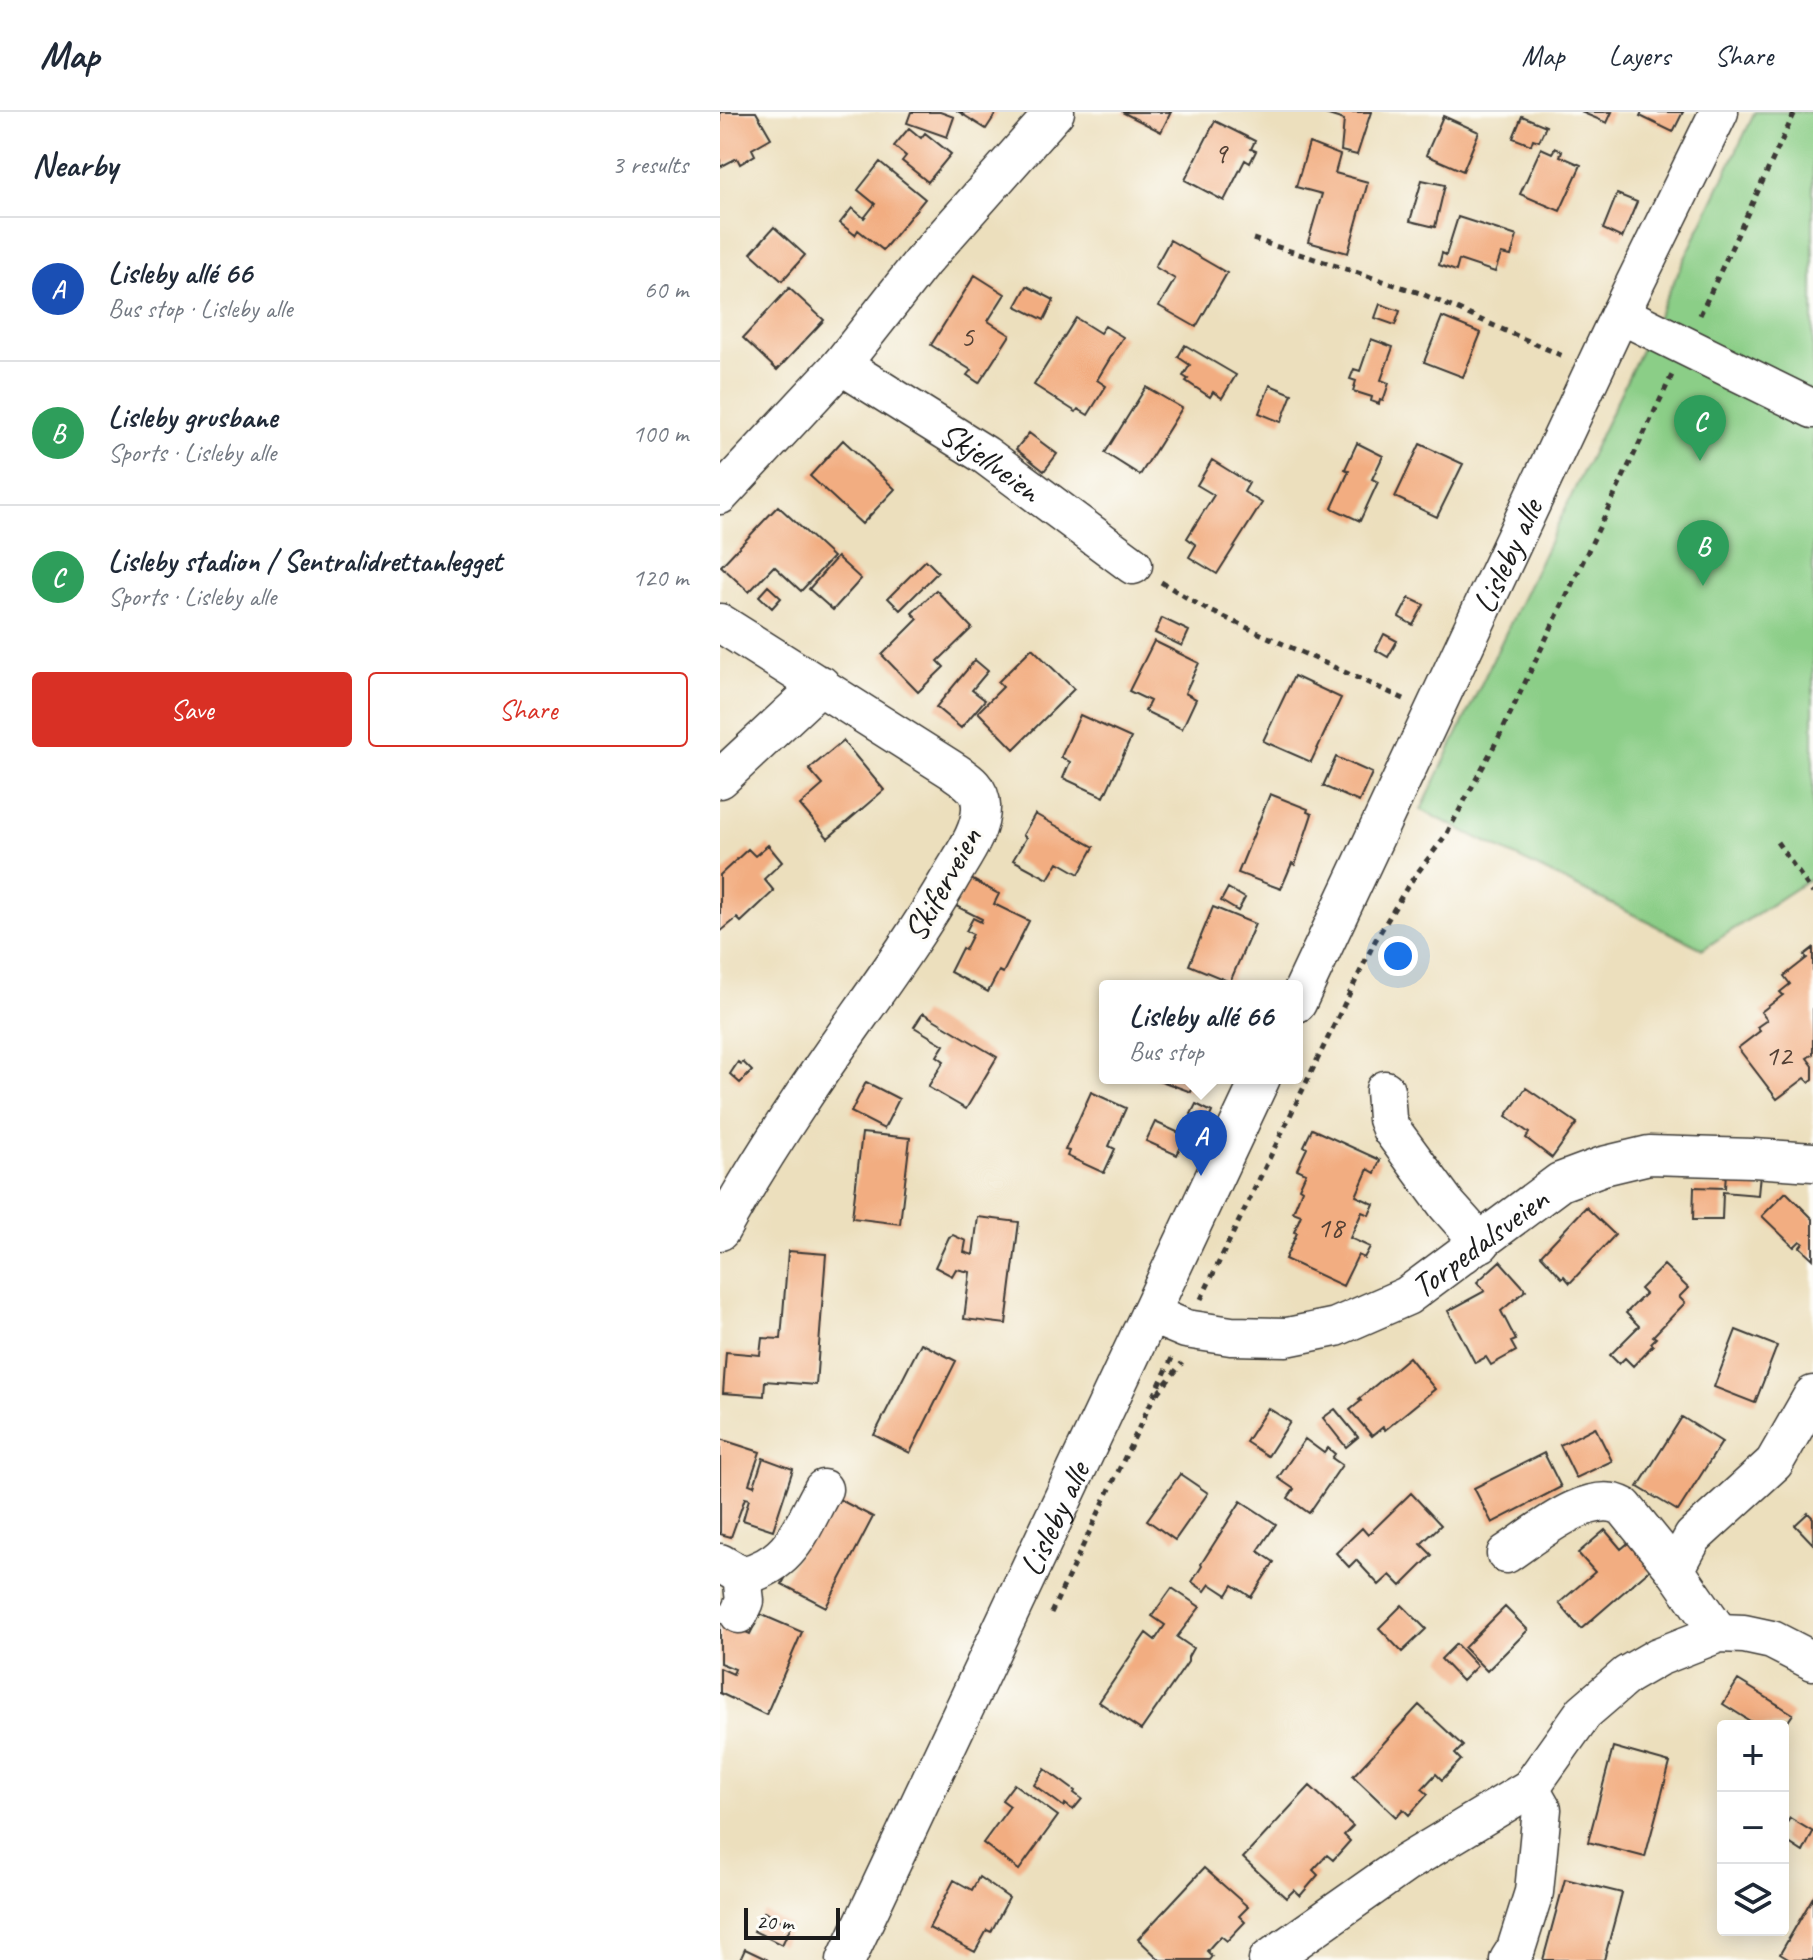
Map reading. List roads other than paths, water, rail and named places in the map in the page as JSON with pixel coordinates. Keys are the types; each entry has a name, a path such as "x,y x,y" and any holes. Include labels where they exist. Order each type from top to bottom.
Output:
{"street":[{"path":"720,495 841,365 922,262 1055,112"},
{"name":"Lisleby alle","path":"1303,990 1620,314 1719,112"},
{"path":"1620,314 1813,409"},
{"name":"Skjellveien","path":"841,365 985,455 1133,565"},
{"name":"Skiferveien","path":"720,623 971,784 980,796 982,808 970,843 924,922 891,974 801,1098 720,1231"},
{"path":"720,779 821,685"},
{"name":"Lisleby alle","path":"846,1960 1258,1084"},
{"path":"1385,1090 1387,1119 1391,1129 1447,1205 1481,1243"},
{"name":"Torpedalsveien","path":"1150,1314 1186,1329 1231,1336 1287,1337 1336,1327 1407,1296 1560,1182 1603,1166 1649,1155 1813,1162"},
{"path":"1675,1570 1693,1537 1774,1463 1813,1395"},
{"path":"739,1614 745,1601 731,1569 761,1571 776,1563 789,1549 823,1489"},
{"path":"1506,1554 1576,1509 1605,1500 1615,1501 1624,1507 1675,1570 1719,1633"},
{"path":"1268,1960 1406,1863 1530,1788 1577,1721 1602,1695 1627,1675 1658,1657 1719,1633 1772,1640 1813,1661"},
{"path":"1509,1960 1516,1949 1534,1892 1542,1809 1530,1788"}],"place":[{"name":"Lisleby stadion / Sentralidrettanlegget","path":"1700,461"},
{"name":"Lisleby grusbane","path":"1703,586"},
{"name":"Lisleby allé 66","path":"1201,1176"}]}
